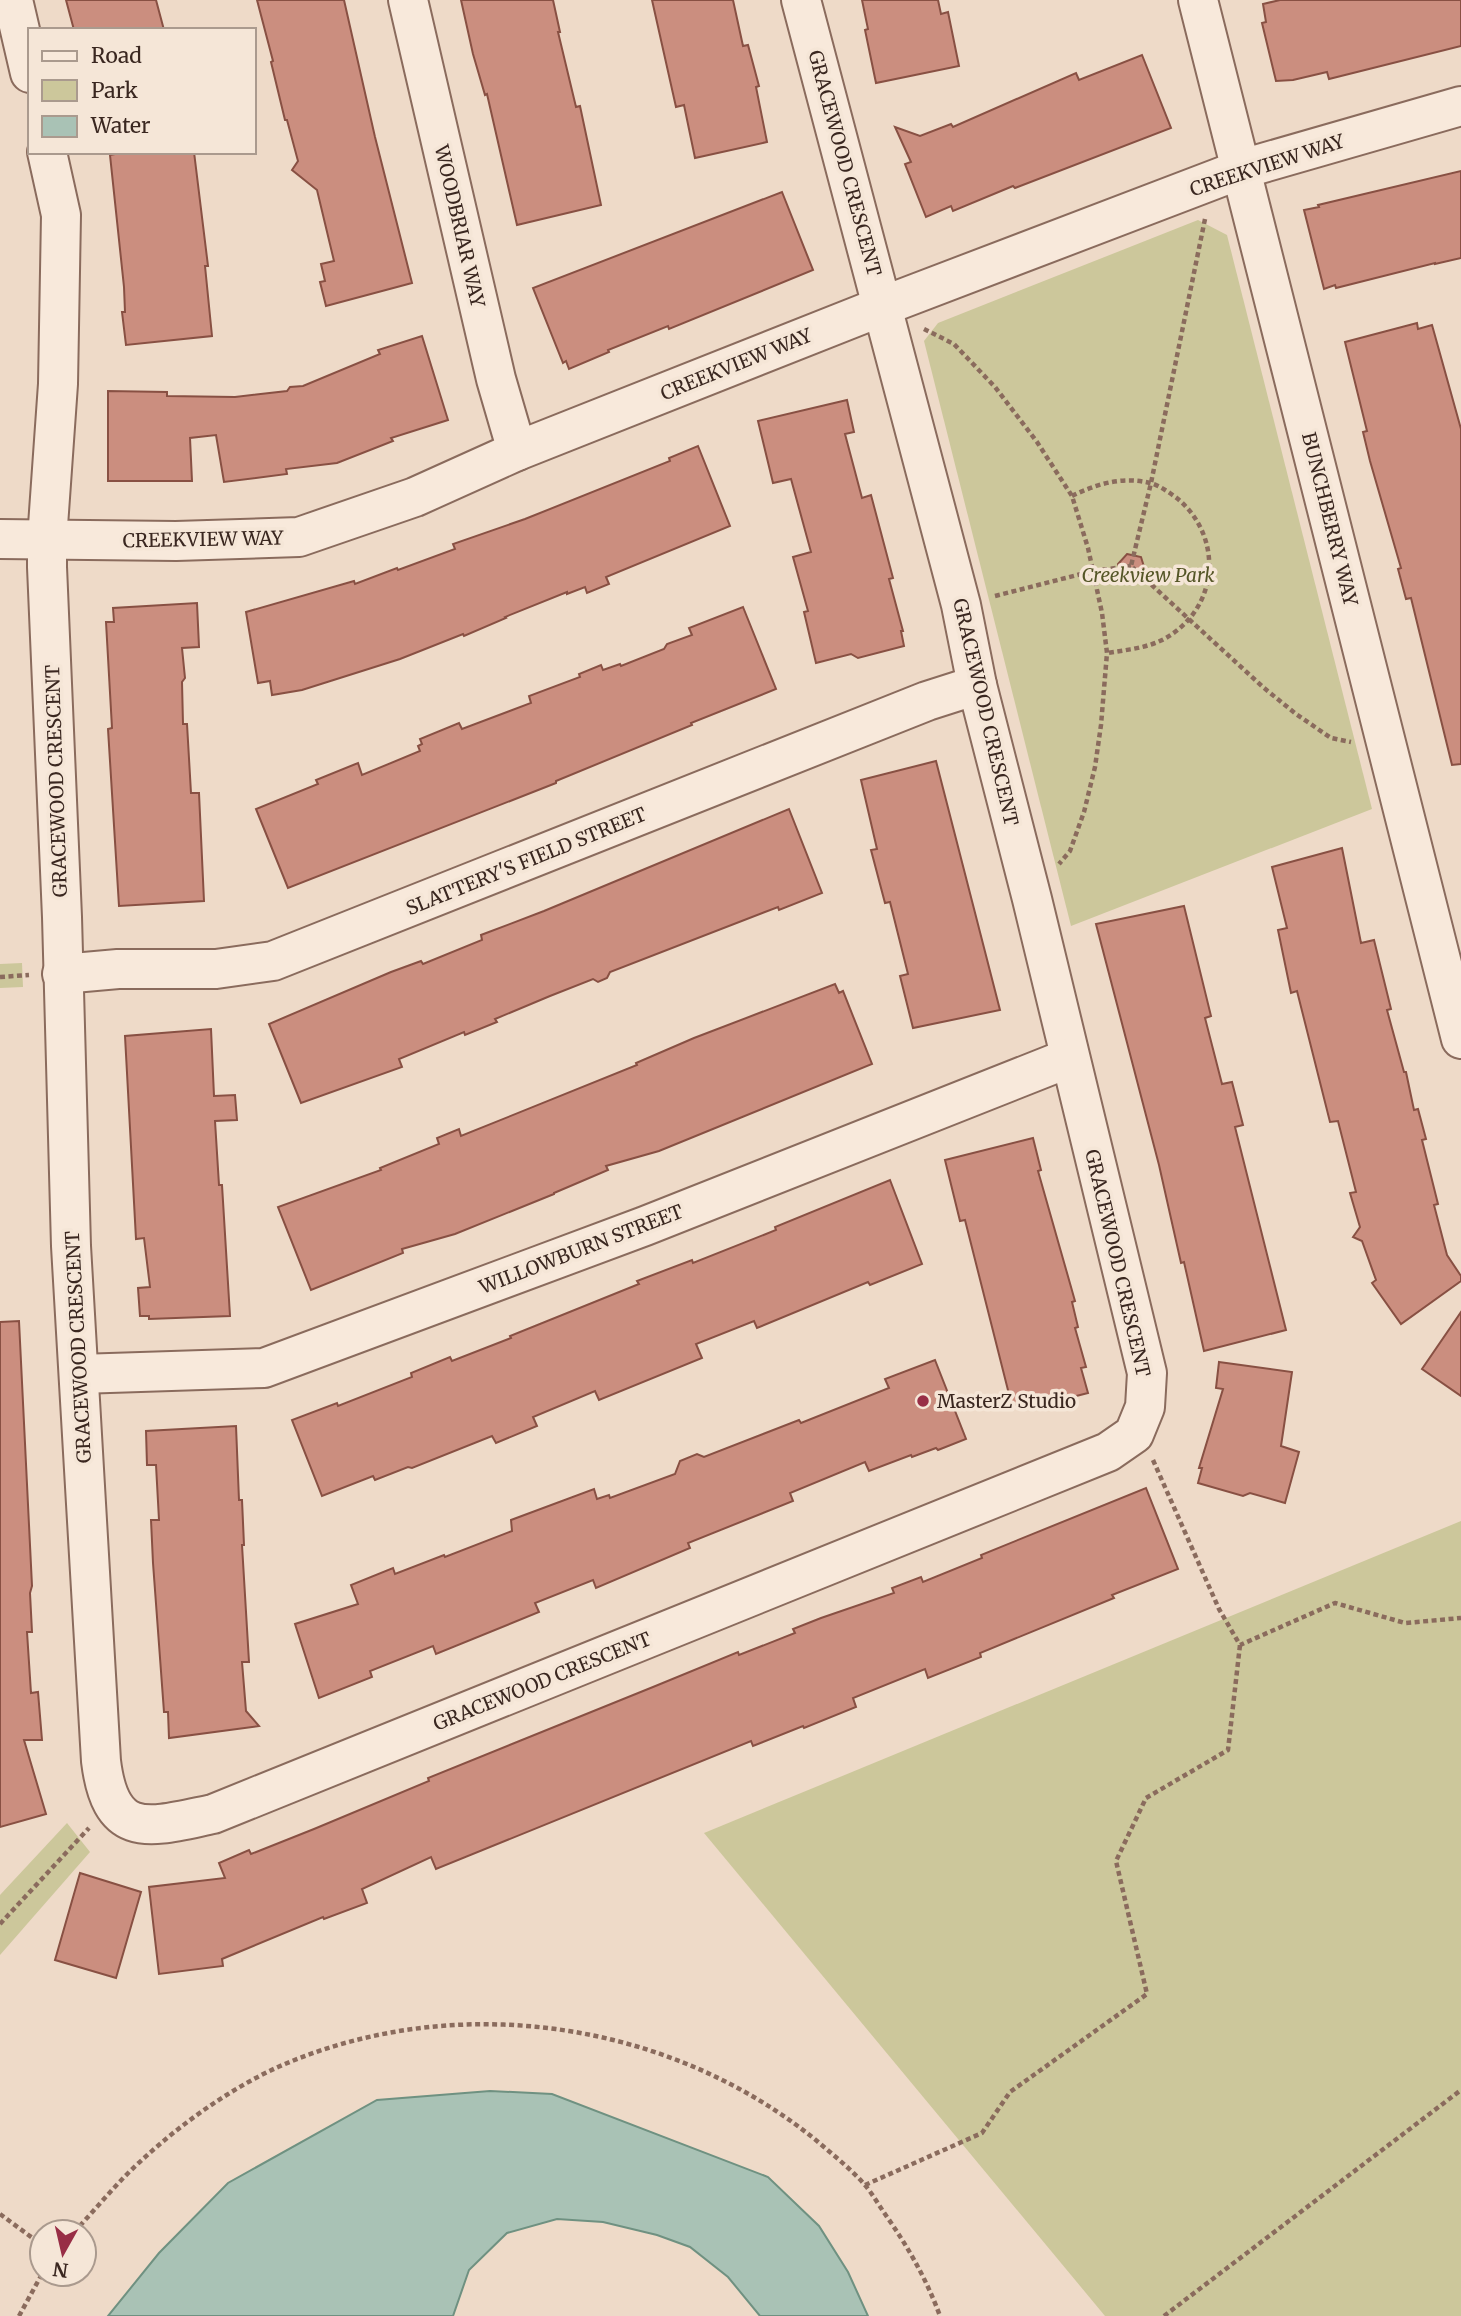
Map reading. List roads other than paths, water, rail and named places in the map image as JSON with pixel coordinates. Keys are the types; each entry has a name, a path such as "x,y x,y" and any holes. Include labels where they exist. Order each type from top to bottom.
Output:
{"street":[{"path":"13,0 28,64"},
{"name":"WOODBRIAR WAY","path":"408,0 496,379 517,451"},
{"name":"GRACEWOOD CRESCENT","path":"47,154 61,215 58,384 47,540 62,918 71,1246 101,1761 104,1786 113,1805 129,1821 155,1826 213,1814 1108,1452 1134,1434 1145,1407 1147,1373 977,685 961,606 801,0"},
{"name":"BUNCHBERRY WAY","path":"1198,0 1461,1039"},
{"name":"CREEKVIEW WAY","path":"0,539 176,541 299,537 415,497 517,451 883,306 1242,169 1461,106"},
{"name":"SLATTERY'S FIELD STREET","path":"62,974 118,969 216,969 273,961 927,701 977,685"},
{"name":"WILLOWBURN STREET","path":"79,1374 264,1368 645,1226 1069,1058"}],"water":[{"path":"490,2091 552,2094 768,2177 819,2226 848,2272 868,2316 760,2316 728,2277 690,2247 657,2235 603,2222 557,2219 507,2233 469,2270 453,2316 108,2316 159,2253 228,2183 377,2100"}],"place":[{"name":"MasterZ Studio","path":"923,1401"}],"park label":[{"name":"Creekview Park","path":"1148,575"}]}
